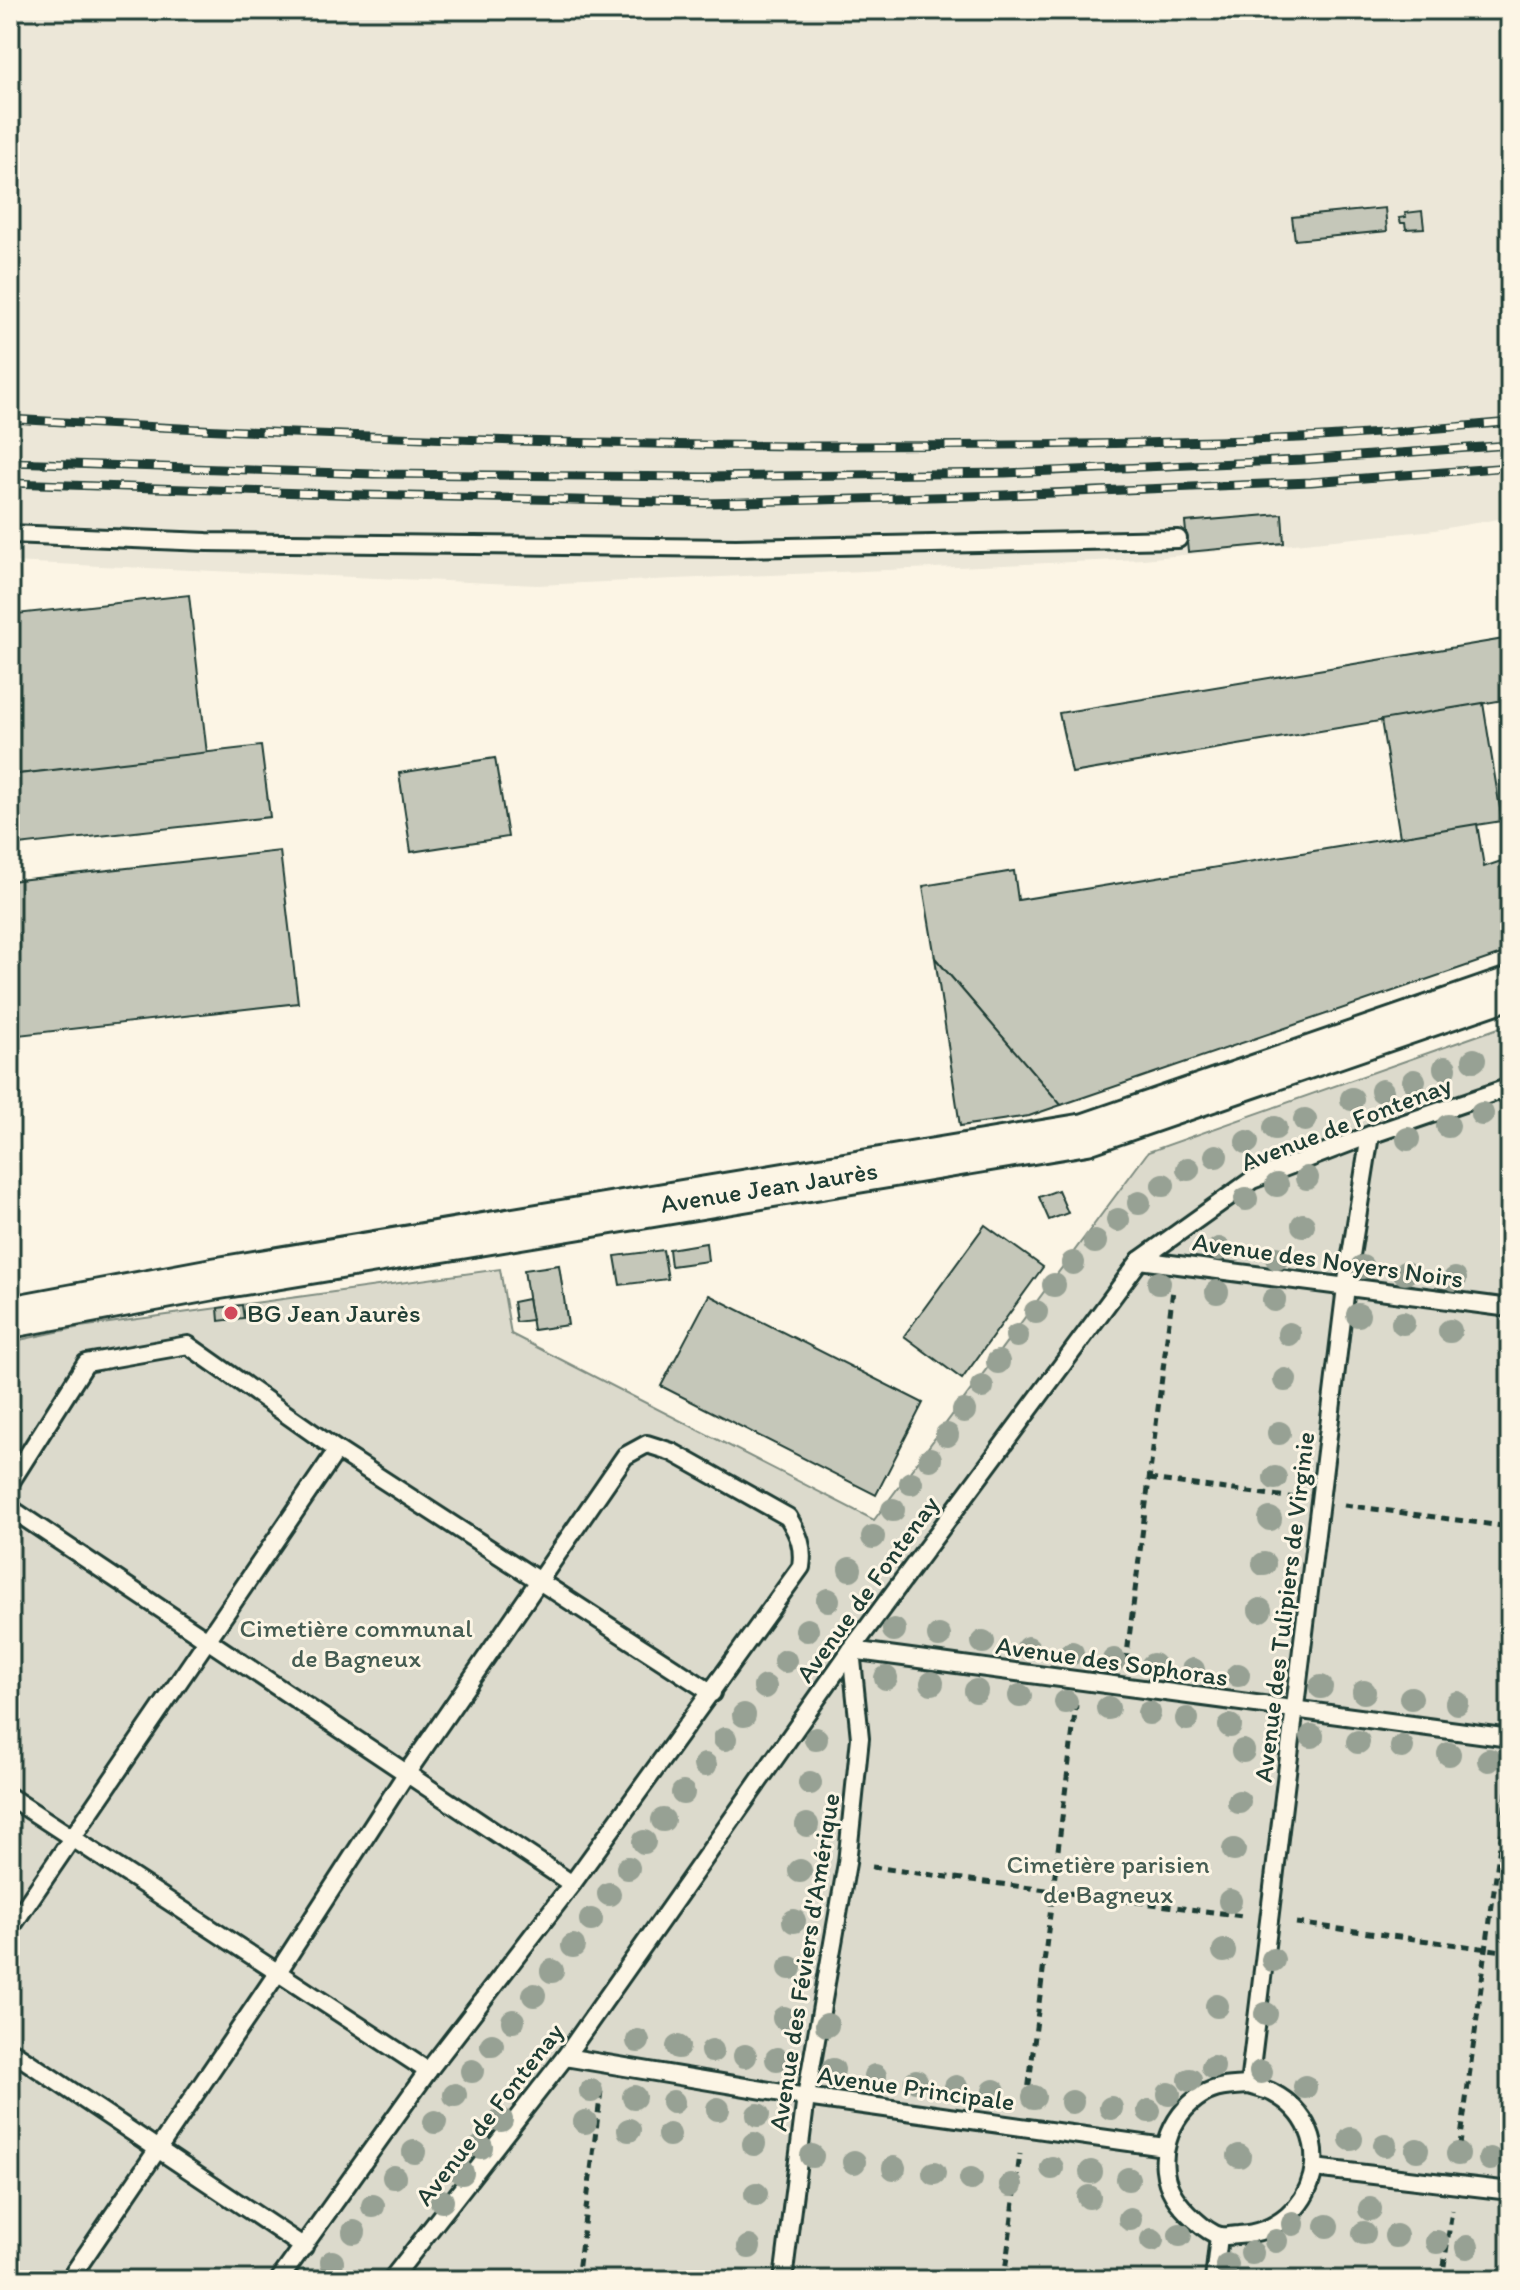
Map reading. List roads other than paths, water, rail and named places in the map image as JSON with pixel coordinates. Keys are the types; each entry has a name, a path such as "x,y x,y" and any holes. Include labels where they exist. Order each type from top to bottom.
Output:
{"street":[{"name":"Avenue Jean Jaurès","path":"10,1317 213,1279 1086,1134 1510,988"}],"lane":[{"path":"10,534 207,542 736,548 1178,539"},
{"name":"Avenue de Fontenay","path":"391,2280 565,2057 851,1650 1140,1260 1252,1180 1510,1087"},
{"name":"Avenue des Tulipiers de Virginie","path":"1249,2085 1346,1287 1370,1135"},
{"name":"Avenue des Noyers Noirs","path":"1140,1260 1510,1308"},
{"path":"10,1483 86,1363 188,1345 337,1450 712,1693"},
{"path":"69,2280 278,1972 406,1774 625,1456 647,1444 672,1452 788,1517 803,1549 801,1567 572,1884 428,2071 279,2280"},
{"path":"10,1929 337,1450"},
{"path":"10,1508 572,1884"},
{"name":"Avenue des Sophoras","path":"851,1650 1510,1738"},
{"name":"Avenue des Féviers d'Amérique","path":"783,2280 806,2097 847,1863 860,1738 851,1650"},
{"path":"10,1797 428,2071"},
{"path":"10,2050 304,2247"},
{"name":"Avenue Principale","path":"565,2057 806,2097 1165,2147"},
{"path":"1249,2085 1271,2092 1290,2105 1305,2123 1313,2145 1314,2168 1308,2192 1295,2211 1276,2226 1253,2234 1219,2236 1187,2213 1172,2194 1165,2171 1165,2147 1179,2116 1204,2093 1226,2086 1249,2085"},
{"path":"1314,2168 1510,2191"},
{"path":"1214,2280 1219,2236"}],"railway":[{"path":"10,419 424,438 839,446 1242,440 1510,422"},
{"path":"10,462 374,474 704,477 1005,473 1302,460 1510,445"},
{"path":"10,483 706,503 1311,482 1510,467"}],"place":[{"name":"BG Jean Jaurès","path":"231,1313"}],"park label":[{"name":"Cimetière communal de Bagneux","path":"356,1643"},
{"name":"Cimetière parisien de Bagneux","path":"1108,1879"}]}
